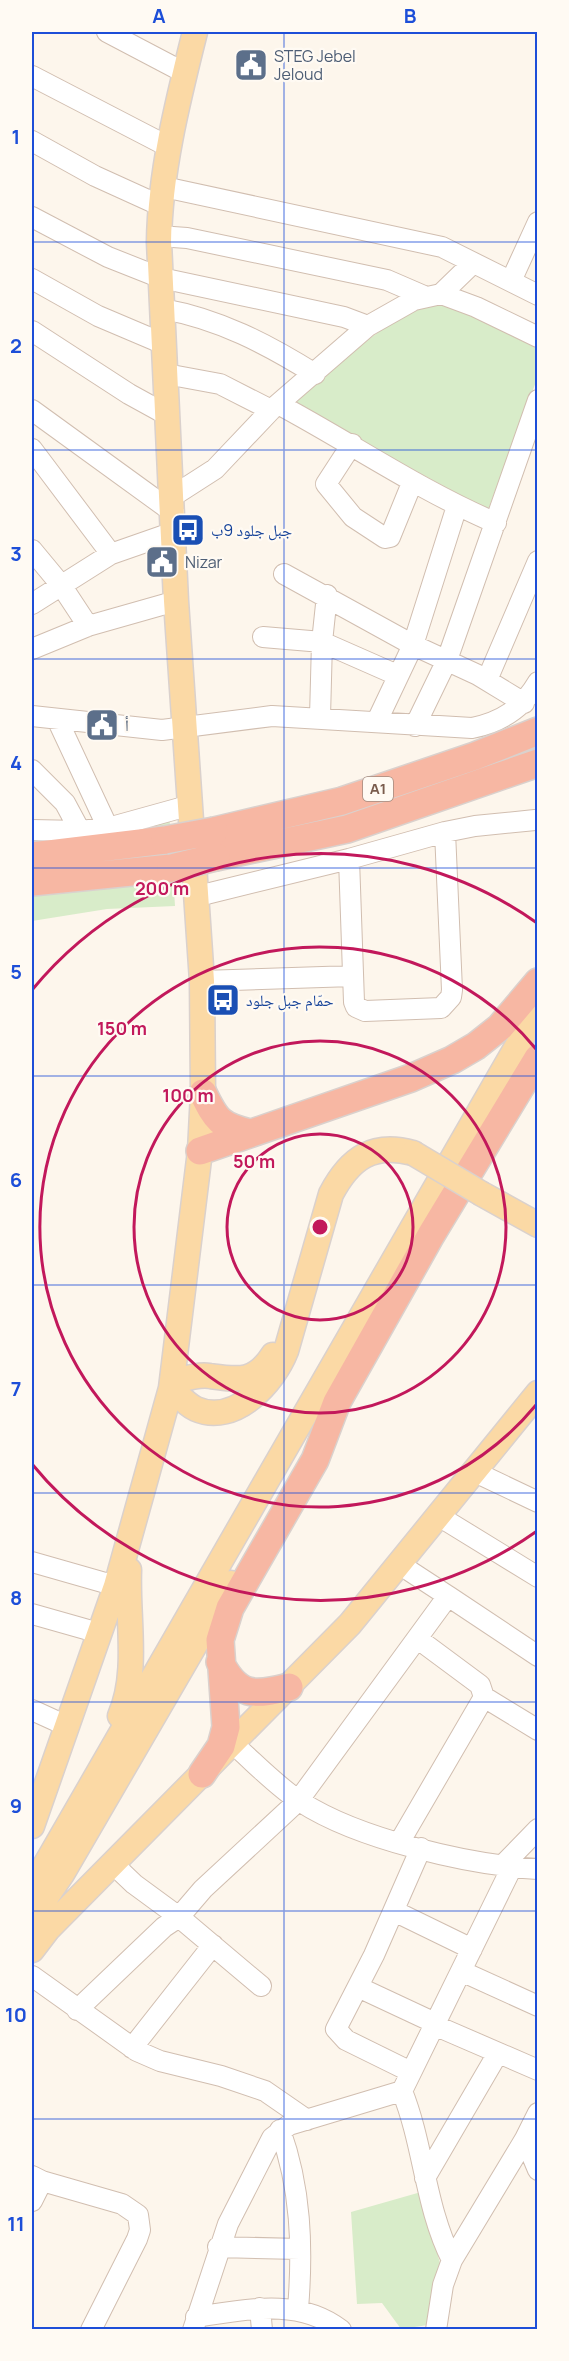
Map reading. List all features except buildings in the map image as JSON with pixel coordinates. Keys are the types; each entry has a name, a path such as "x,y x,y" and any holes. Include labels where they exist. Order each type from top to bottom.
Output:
{"highway":[{"name":"A1","path":"32,882 171,868 215,844 475,756 537,731"},
{"name":"A1","path":"32,856 165,840 215,844 347,829 537,763"},
{"path":"200,1151 411,1078 452,1060 476,1046 500,1027 537,982"},
{"path":"202,1774 221,1746 226,1727 220,1640 230,1608 315,1460 337,1402 431,1235 537,1058"},
{"path":"203,1093 214,1117 222,1124 250,1133"},
{"path":"220,1662 229,1680 239,1688 267,1693 290,1687"}],"main road":[{"path":"32,1826 36,1800 67,1726 116,1586 171,1385 179,1336 200,1151 203,1093 202,981 198,896 176,602 174,514 159,236 169,147 195,32"},
{"path":"32,1888 537,1010"},
{"path":"171,1385 196,1409 211,1412 243,1404 257,1394 278,1369 331,1194 352,1163 372,1152 396,1148 413,1153 507,1210 537,1234"},
{"path":"507,1210 537,1225"},
{"path":"179,1336 196,1362 209,1375 222,1379 243,1379 266,1366 290,1335"},
{"path":"171,1385 209,1375"},
{"path":"32,1950 48,1929 350,1624 537,1393"},
{"path":"32,1918 62,1874 337,1402"},
{"path":"92,1782 128,1699 131,1664 128,1612 130,1540"}],"street":[{"path":"107,32 185,73"},
{"path":"32,76 169,147"},
{"path":"32,141 95,176 162,197 432,244 537,295"},
{"path":"32,217 108,257 161,278 345,317 368,326"},
{"path":"511,281 537,222"},
{"path":"159,236 187,238 398,283 476,307 537,337"},
{"path":"32,604 174,514 275,407 368,326 432,295 473,263"},
{"path":"32,279 98,316 164,344"},
{"path":"163,309 219,323 282,354 315,374"},
{"path":"32,331 129,394 169,416"},
{"path":"166,374 220,384 275,407 352,444 412,483 496,523"},
{"path":"415,726 447,660 537,400"},
{"path":"32,411 174,514"},
{"path":"352,444 326,484 353,517 385,538 390,537 412,483"},
{"path":"32,449 111,554"},
{"path":"377,721 413,645 457,506"},
{"path":"32,550 61,585 88,626"},
{"path":"487,680 537,561"},
{"path":"284,574 413,645 487,680 525,703"},
{"path":"320,717 322,642 327,596"},
{"path":"34,642 176,602"},
{"path":"263,637 322,642 397,675"},
{"path":"32,716 162,730 185,729 253,718 320,717 415,726 472,728 498,721 525,703 537,682"},
{"path":"57,719 108,828"},
{"path":"32,770 65,803 80,831"},
{"path":"32,830 80,831 108,828 191,805"},
{"path":"198,896 349,859 445,832 475,826 535,820"},
{"path":"349,859 354,1002 360,1010 441,1008 452,997 445,832"},
{"path":"202,981 353,976"},
{"path":"475,1472 537,1502"},
{"path":"437,1515 537,1577"},
{"path":"32,1562 116,1586"},
{"path":"399,1564 537,1656"},
{"path":"77,2010 164,1927 179,1917 203,1889 298,1801 448,1596"},
{"path":"32,1614 99,1633"},
{"path":"418,1639 480,1685 484,1697 536,1726"},
{"path":"399,1842 484,1697"},
{"path":"32,1710 67,1726"},
{"path":"231,1742 298,1801 349,1828 422,1848 507,1867 537,1869"},
{"path":"331,2326 297,2309 260,2308 195,2323 218,2247 265,2150 280,2130 402,2091 472,1948 507,1867 537,1829"},
{"path":"411,2072 346,2040 337,2033 339,2020 358,1986 422,1848"},
{"path":"113,1864 134,1884 179,1917 261,1986"},
{"path":"394,1911 472,1948"},
{"path":"132,2048 213,1945"},
{"path":"460,1971 537,2006"},
{"path":"32,1976 132,2048 160,2061 221,2076 265,2091 307,2120"},
{"path":"358,1986 537,2070"},
{"path":"425,2178 498,2053"},
{"path":"402,2091 412,2115 438,2231 452,2260"},
{"path":"436,2330 443,2285 452,2260 525,2139 537,2113"},
{"path":"280,2130 296,2186 300,2249 297,2309"},
{"path":"525,2139 537,2170"},
{"path":"32,2201 37,2179 122,2205 138,2216 140,2230 137,2239 91,2330"},
{"path":"218,2247 300,2249"},
{"path":"260,2308 262,2330"}],"green space":[{"path":"436,304 451,305 537,346 537,379 488,510 286,401 404,313"},
{"path":"169,809 175,906 107,909 32,921 32,836"},
{"path":"421,2192 441,2267 431,2297 428,2325 401,2329 382,2303 357,2304 351,2212"}],"place":[{"name":"STEG Jebel Jeloud","path":"251,65"},
{"name":"جبل جلود 9ب","path":"188,530"},
{"name":"Nizar","path":"162,562"},
{"name":"أ","path":"102,725"},
{"name":"حمّام جبل جلود","path":"223,1000"}]}
